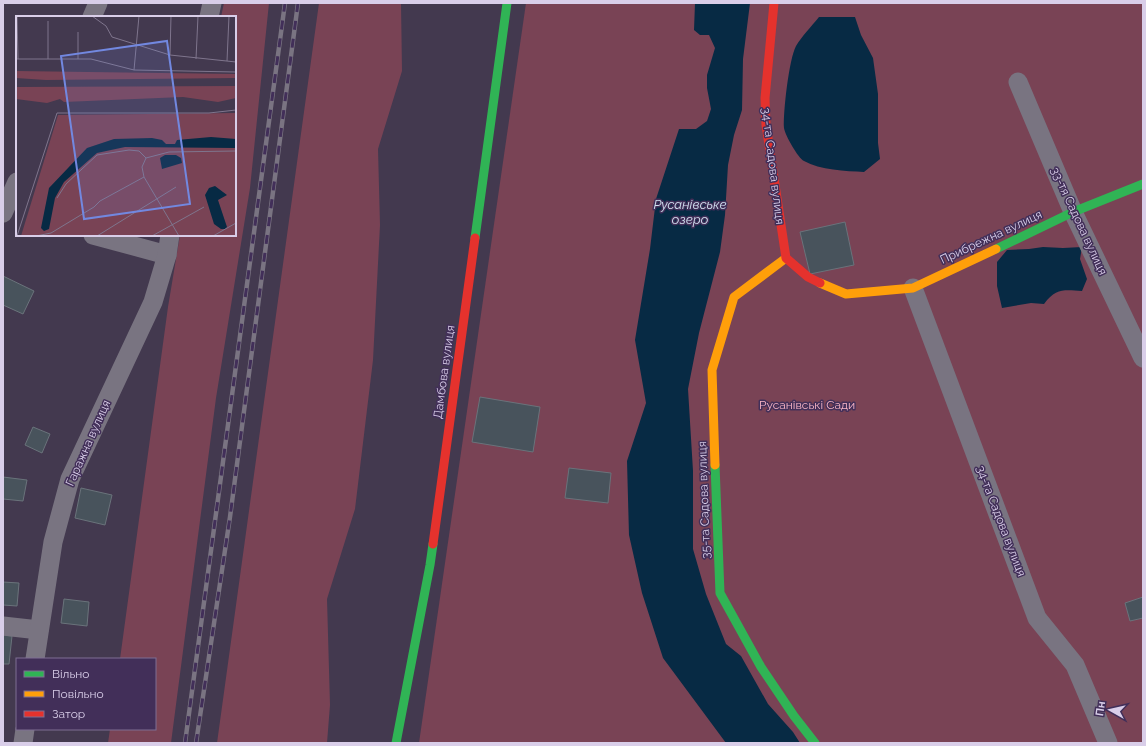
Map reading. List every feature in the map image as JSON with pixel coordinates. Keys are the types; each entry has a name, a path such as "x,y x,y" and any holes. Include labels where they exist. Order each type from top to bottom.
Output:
{"street":[{"path":"92,16 98,3"},
{"path":"209,16 212,3"},
{"name":"Дамбова вулиця","path":"396,743 430,564 507,3"},
{"name":"34-та Садова вулиця","path":"774,3 765,98 766,125 786,258"},
{"name":"33-тя Садова вулиця","path":"1018,82 1073,212 1143,358"},
{"name":"Прибрежна вулиця","path":"786,258 808,277 846,294 913,288 1073,212 1143,184"},
{"path":"7,212 16,185"},
{"path":"97,236 167,255"},
{"name":"Гаражна вулиця","path":"35,658 53,542 70,479 154,302 167,255 170,236"},
{"name":"35-та Садова вулиця","path":"786,258 734,297 712,370 720,592 761,667 794,716 815,743"},
{"name":"34-та Садова вулиця","path":"913,288 1037,618 1075,665 1108,743"},
{"path":"3,626 39,630"},
{"path":"23,743 25,730"}],"green space":[{"path":"224,3 269,3 250,188 216,398 171,743 108,743 110,730 156,730 156,658 120,658 168,307 180,236 236,236 236,16 221,16"},
{"path":"319,3 401,3 402,71 378,149 380,225 373,360 355,509 327,599 330,705 327,743 217,743"},
{"name":"Русанівські Сади","path":"526,3 1143,3 1143,743 419,743"}],"water":[{"name":"Русанівське озеро","path":"695,3 750,3 743,59 742,110 734,135 728,165 725,215 720,252 699,333 688,389 693,471 693,549 706,594 726,644 741,656 768,704 793,732 800,743 726,743 663,658 642,593 629,535 627,461 646,403 635,340 650,249 656,199 679,129 696,129 707,121 711,109 707,88 707,75 715,48 709,35 700,35 694,30"},
{"path":"819,17 855,17 861,35 873,58 878,94 878,143 880,159 864,172 825,168 804,161 795,151 784,128 789,74 793,53 798,42"},
{"path":"1043,247 1082,247 1080,259 1087,279 1082,291 1061,291 1052,295 1044,304 1031,303 1002,308 997,286 997,262 1007,250"}],"building":[{"path":"845,222 854,265 810,274 800,232"},
{"path":"3,276 34,291 23,314 3,305"},
{"path":"480,397 540,407 533,452 472,442"},
{"path":"33,427 50,434 42,453 25,445"},
{"path":"569,468 611,473 608,503 565,498"},
{"path":"3,477 27,480 23,501 3,499"},
{"path":"81,488 112,495 105,525 75,518"},
{"path":"3,582 19,583 17,606 3,605"},
{"path":"1143,597 1143,618 1130,621 1125,603"},
{"path":"64,599 89,602 87,626 61,623"},
{"path":"3,635 12,636 9,664 3,664"}],"railway":[{"path":"185,743 285,3"},
{"path":"196,743 230,517 298,3"}],"traffic: fast":[{"path":"475,238 507,3"},
{"path":"996,249 1073,212 1143,184"},
{"path":"715,465 720,593 761,667 794,716 815,743"},
{"path":"396,743 433,544"}],"traffic: slow":[{"path":"820,283 846,294 913,288 996,249"},
{"path":"715,465 712,370 734,297 786,258"}],"traffic: jam":[{"path":"774,3 765,98 766,125 786,258 808,277 820,283"},
{"path":"433,544 475,238"}]}
